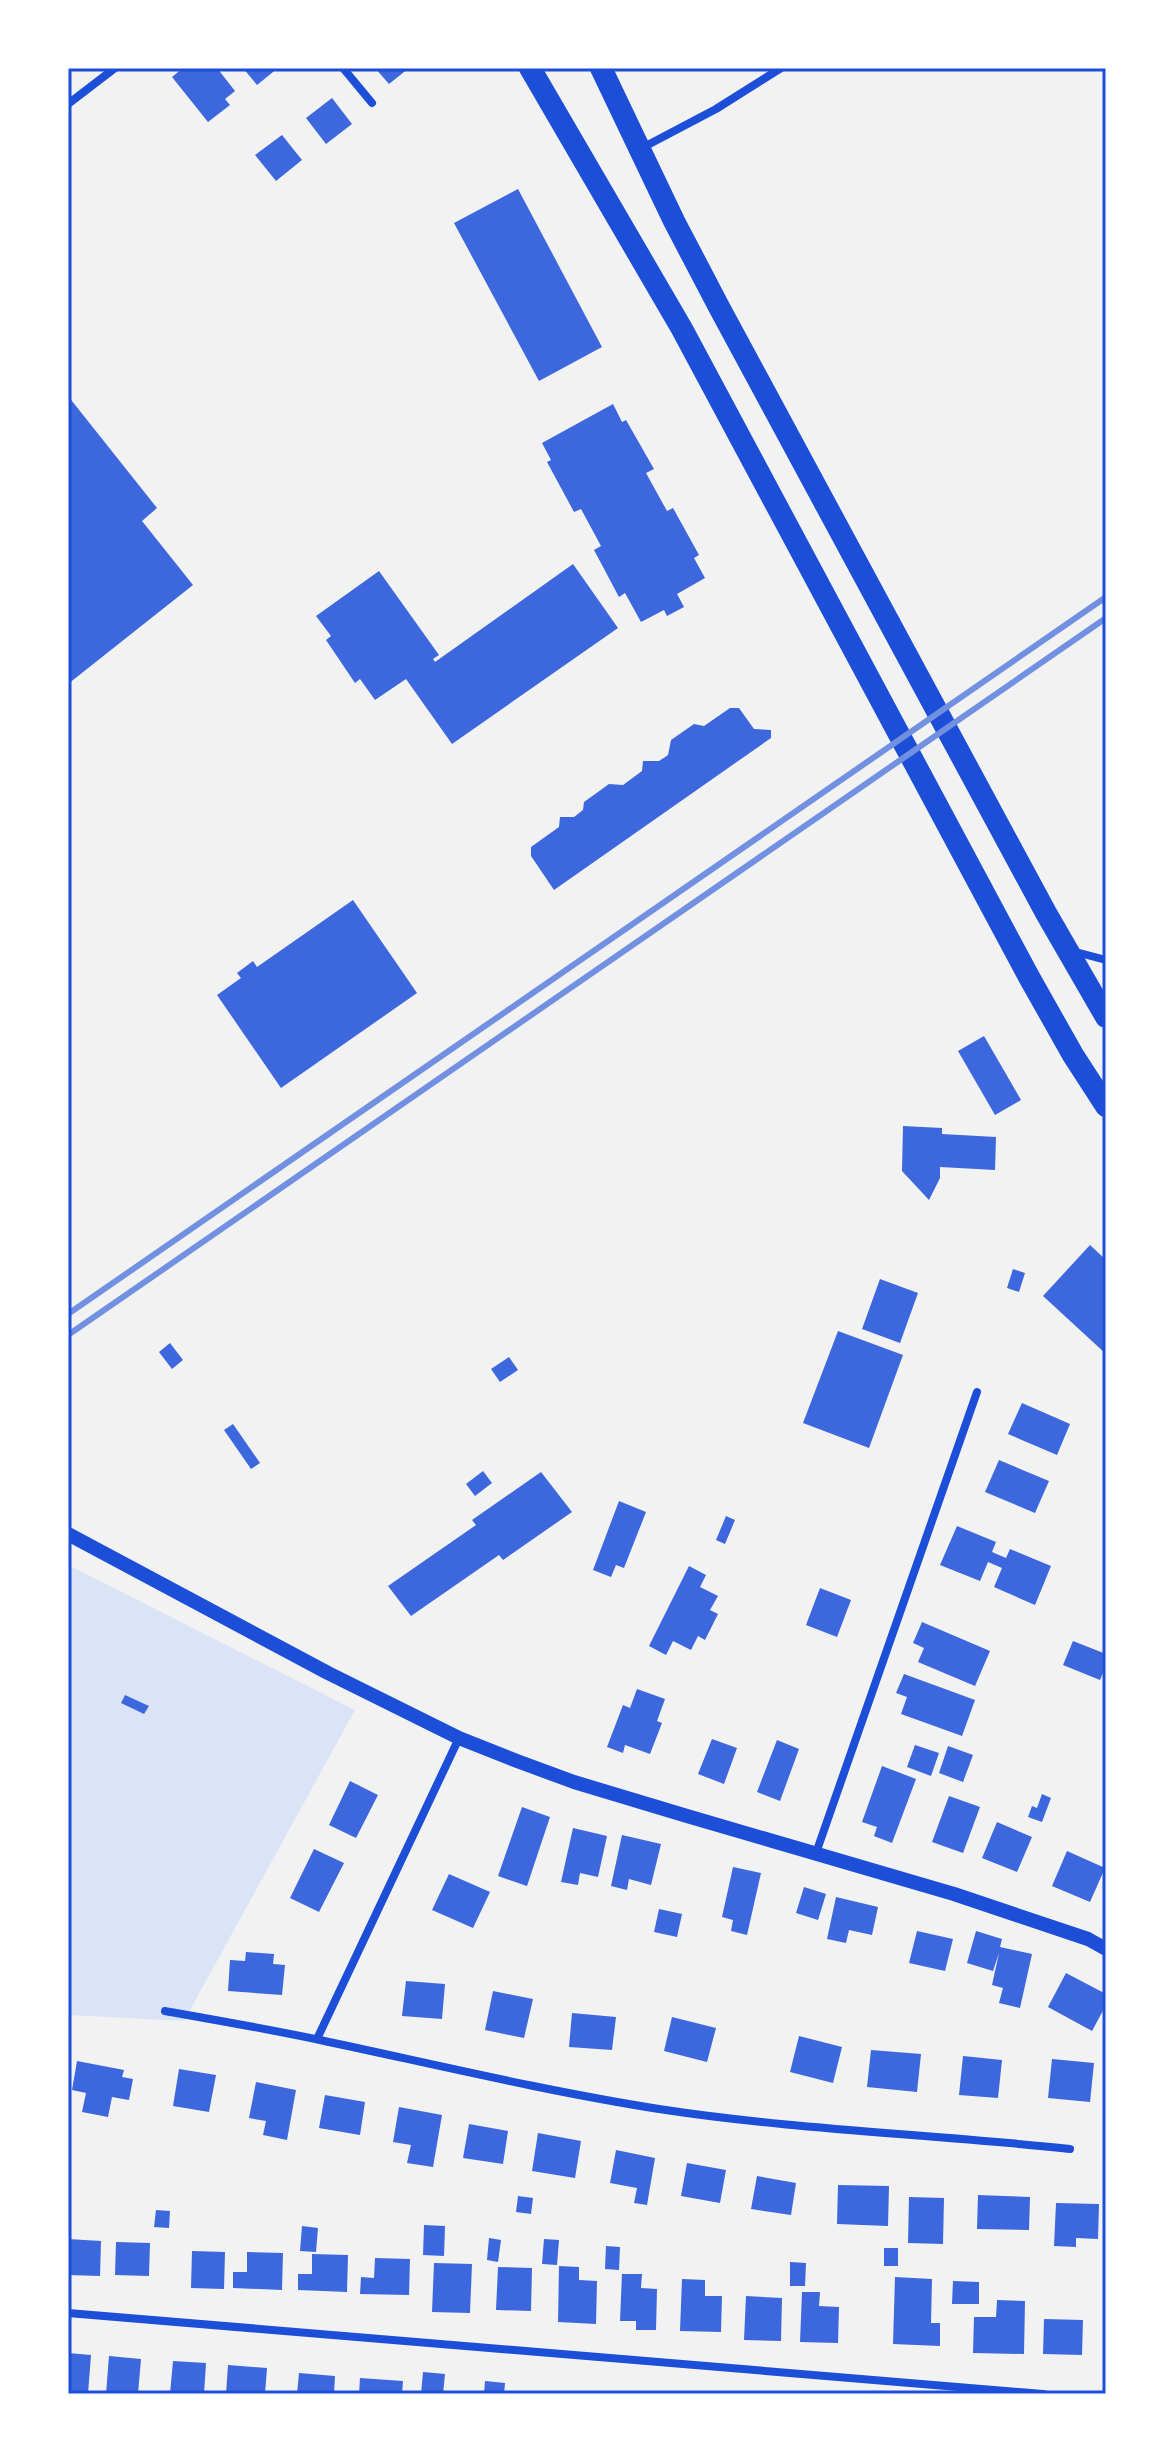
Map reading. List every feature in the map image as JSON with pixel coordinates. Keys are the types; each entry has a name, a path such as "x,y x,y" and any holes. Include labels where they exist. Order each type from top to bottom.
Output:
{"highway":[{"path":"530,68 682,329 1018,956 1073,1055 1106,1106"},
{"path":"601,68 719,307 1066,949 1106,1017"}],"street":[{"path":"68,104 115,68"},
{"path":"343,68 372,103"},
{"path":"640,149 716,109 781,68"},
{"path":"1066,949 1106,960"},
{"path":"816,1853 977,1392"},
{"path":"68,1534 328,1673 459,1738 574,1782 954,1894 1088,1939 1106,1949"},
{"path":"317,2039 459,1738"},
{"path":"165,2011 657,2108 759,2122 1070,2149"},
{"path":"68,2313 1043,2394"}],"shaded area":[{"path":"68,1565 355,1710 184,2021 68,2015"}],"building":[{"path":"183,68 217,68 235,91 225,99 230,105 208,122 172,77"},
{"path":"243,68 278,68 257,85"},
{"path":"375,68 409,68 389,84"},
{"path":"332,98 352,124 326,144 306,118"},
{"path":"282,135 302,160 276,181 255,155"},
{"path":"518,189 602,347 539,381 454,223"},
{"path":"68,396 157,508 142,521 193,585 68,684"},
{"path":"613,404 622,422 626,420 654,469 646,473 667,511 673,508 699,555 694,558 705,578 677,594 684,607 667,616 664,610 641,622 625,593 619,597 594,550 601,546 581,509 574,512 547,462 551,460 542,443"},
{"path":"573,564 618,628 452,744 406,679 375,700 360,679 355,683 326,640 331,636 316,616 379,571 439,655 433,659 435,662"},
{"path":"730,708 739,708 754,729 771,730 771,738 554,890 531,856 531,847 559,827 560,817 574,817 583,810 584,802 609,784 623,785 642,771 643,761 659,761 668,755 671,740 694,724 704,726"},
{"path":"353,900 417,993 281,1088 217,995 241,978 237,973 253,961 257,967"},
{"path":"984,1036 1021,1100 995,1115 958,1051"},
{"path":"903,1126 942,1128 942,1134 996,1137 995,1170 940,1167 940,1178 929,1200 902,1171"},
{"path":"1090,1245 1106,1260 1106,1354 1043,1296"},
{"path":"1013,1269 1025,1273 1019,1292 1007,1288"},
{"path":"880,1279 918,1293 900,1343 862,1329"},
{"path":"838,1331 903,1355 869,1448 803,1423"},
{"path":"170,1343 183,1360 172,1369 159,1352"},
{"path":"509,1357 518,1370 500,1382 491,1369"},
{"path":"1022,1403 1070,1424 1057,1455 1008,1434"},
{"path":"233,1424 260,1463 251,1469 224,1430"},
{"path":"999,1460 1049,1481 1035,1513 985,1492"},
{"path":"483,1471 492,1483 475,1496 466,1484"},
{"path":"541,1472 572,1512 503,1560 499,1555 411,1616 388,1586 476,1525 472,1520"},
{"path":"619,1501 646,1512 624,1568 616,1565 611,1577 593,1570"},
{"path":"726,1516 735,1520 725,1544 716,1540"},
{"path":"957,1526 996,1542 992,1552 1006,1558 1010,1549 1051,1566 1035,1605 994,1587 1002,1568 988,1562 980,1581 940,1565"},
{"path":"689,1566 706,1575 700,1587 718,1596 710,1610 718,1614 705,1640 698,1636 691,1650 673,1641 666,1655 649,1646"},
{"path":"820,1588 851,1600 837,1637 806,1625"},
{"path":"922,1622 990,1651 975,1686 918,1662 924,1648 913,1643"},
{"path":"1073,1641 1106,1654 1106,1666 1100,1680 1063,1665"},
{"path":"904,1674 975,1700 962,1736 901,1714 907,1697 896,1693"},
{"path":"637,1689 665,1699 657,1721 662,1723 650,1754 625,1745 623,1753 607,1747 623,1705 630,1708"},
{"path":"125,1695 149,1706 144,1714 121,1703"},
{"path":"712,1739 737,1748 724,1784 698,1774"},
{"path":"777,1740 799,1749 780,1801 757,1792"},
{"path":"915,1745 939,1753 931,1776 907,1767"},
{"path":"948,1746 973,1755 963,1782 939,1773"},
{"path":"882,1766 916,1779 892,1843 874,1836 877,1827 862,1822"},
{"path":"350,1781 378,1795 356,1838 329,1825"},
{"path":"1042,1794 1051,1798 1042,1822 1028,1817 1032,1806 1037,1808"},
{"path":"949,1796 980,1807 963,1853 932,1842"},
{"path":"522,1807 550,1817 527,1886 498,1876"},
{"path":"997,1822 1032,1837 1017,1872 982,1858"},
{"path":"573,1828 607,1836 598,1877 580,1873 578,1885 561,1882"},
{"path":"622,1835 661,1844 651,1885 629,1879 627,1890 611,1886"},
{"path":"314,1849 344,1863 319,1912 290,1898"},
{"path":"1067,1851 1105,1868 1090,1902 1052,1886"},
{"path":"733,1867 761,1873 747,1935 731,1931 733,1920 722,1917"},
{"path":"449,1874 490,1892 473,1928 432,1910"},
{"path":"804,1887 826,1894 818,1920 796,1913"},
{"path":"836,1897 878,1907 872,1935 849,1930 846,1943 827,1939"},
{"path":"659,1909 682,1914 677,1937 654,1932"},
{"path":"917,1931 953,1939 945,1971 909,1963"},
{"path":"976,1931 1002,1939 1000,1947 1032,1954 1020,2008 999,2003 1003,1988 992,1985 999,1953 993,1971 967,1963"},
{"path":"246,1952 274,1954 273,1964 285,1965 282,1995 228,1991 230,1960 245,1961"},
{"path":"1066,1973 1106,1994 1106,2005 1092,2031 1048,2007"},
{"path":"406,1981 445,1984 442,2019 402,2016"},
{"path":"493,1991 533,1999 524,2038 485,2030"},
{"path":"572,2013 616,2017 612,2050 569,2047"},
{"path":"672,2017 716,2028 707,2062 664,2051"},
{"path":"799,2036 842,2047 833,2083 790,2072"},
{"path":"871,2050 921,2054 917,2092 867,2087"},
{"path":"963,2056 1002,2060 998,2098 959,2095"},
{"path":"1052,2059 1094,2063 1090,2102 1048,2098"},
{"path":"77,2061 124,2070 122,2077 133,2079 129,2100 112,2097 108,2117 82,2112 86,2093 72,2090"},
{"path":"179,2069 216,2075 209,2112 173,2106"},
{"path":"256,2082 296,2090 287,2140 263,2135 266,2121 249,2118"},
{"path":"325,2095 365,2102 360,2135 319,2128"},
{"path":"399,2107 442,2115 433,2167 407,2163 411,2145 393,2142"},
{"path":"469,2124 508,2131 503,2164 463,2158"},
{"path":"538,2133 581,2141 575,2178 532,2171"},
{"path":"616,2150 655,2158 647,2205 634,2203 637,2188 610,2183"},
{"path":"687,2163 726,2170 720,2203 681,2196"},
{"path":"757,2176 796,2183 791,2215 751,2209"},
{"path":"838,2185 889,2186 888,2226 837,2224"},
{"path":"978,2195 1030,2197 1029,2230 977,2229"},
{"path":"518,2196 533,2198 531,2214 516,2212"},
{"path":"909,2197 944,2198 943,2244 908,2243"},
{"path":"1056,2203 1099,2204 1098,2239 1076,2238 1076,2247 1054,2246"},
{"path":"156,2210 170,2211 169,2228 154,2227"},
{"path":"424,2225 445,2226 444,2256 423,2255"},
{"path":"302,2226 318,2228 316,2252 300,2251"},
{"path":"489,2238 501,2240 498,2262 487,2260"},
{"path":"68,2239 101,2241 100,2276 68,2275"},
{"path":"544,2239 559,2240 557,2265 542,2264"},
{"path":"116,2242 150,2243 149,2276 115,2275"},
{"path":"606,2246 620,2247 619,2270 605,2269"},
{"path":"884,2248 898,2248 898,2266 884,2266"},
{"path":"192,2251 225,2252 224,2289 191,2288"},
{"path":"247,2252 283,2253 282,2290 233,2288 233,2272 247,2272"},
{"path":"312,2254 348,2255 347,2292 298,2290 298,2274 312,2274"},
{"path":"375,2258 410,2259 409,2295 360,2294 361,2277 374,2278"},
{"path":"790,2262 806,2263 805,2286 790,2286"},
{"path":"434,2263 472,2264 470,2313 432,2312"},
{"path":"559,2266 579,2267 579,2280 597,2281 596,2324 558,2322"},
{"path":"498,2267 532,2268 531,2311 496,2310"},
{"path":"622,2274 642,2274 641,2288 657,2289 656,2330 636,2330 636,2321 620,2321"},
{"path":"895,2277 932,2279 931,2323 940,2323 940,2346 893,2344"},
{"path":"682,2279 705,2280 705,2296 722,2296 721,2332 680,2331"},
{"path":"953,2281 979,2282 979,2304 952,2304"},
{"path":"802,2292 820,2292 819,2306 839,2307 838,2343 800,2342"},
{"path":"746,2296 782,2298 781,2341 744,2340"},
{"path":"997,2300 1025,2301 1024,2354 973,2353 974,2317 996,2317"},
{"path":"1044,2319 1083,2320 1082,2355 1043,2354"},
{"path":"68,2353 91,2355 88,2394 68,2394"},
{"path":"109,2356 141,2359 138,2394 106,2394"},
{"path":"173,2361 206,2363 204,2394 170,2394"},
{"path":"228,2365 267,2368 265,2394 226,2394"},
{"path":"423,2372 445,2374 443,2394 421,2394"},
{"path":"299,2373 335,2376 334,2394 297,2394"},
{"path":"360,2378 403,2381 402,2394 359,2394"},
{"path":"485,2381 505,2383 504,2394 484,2394"}],"railway":[{"path":"68,1314 1106,597"},
{"path":"68,1335 1106,618"}]}
